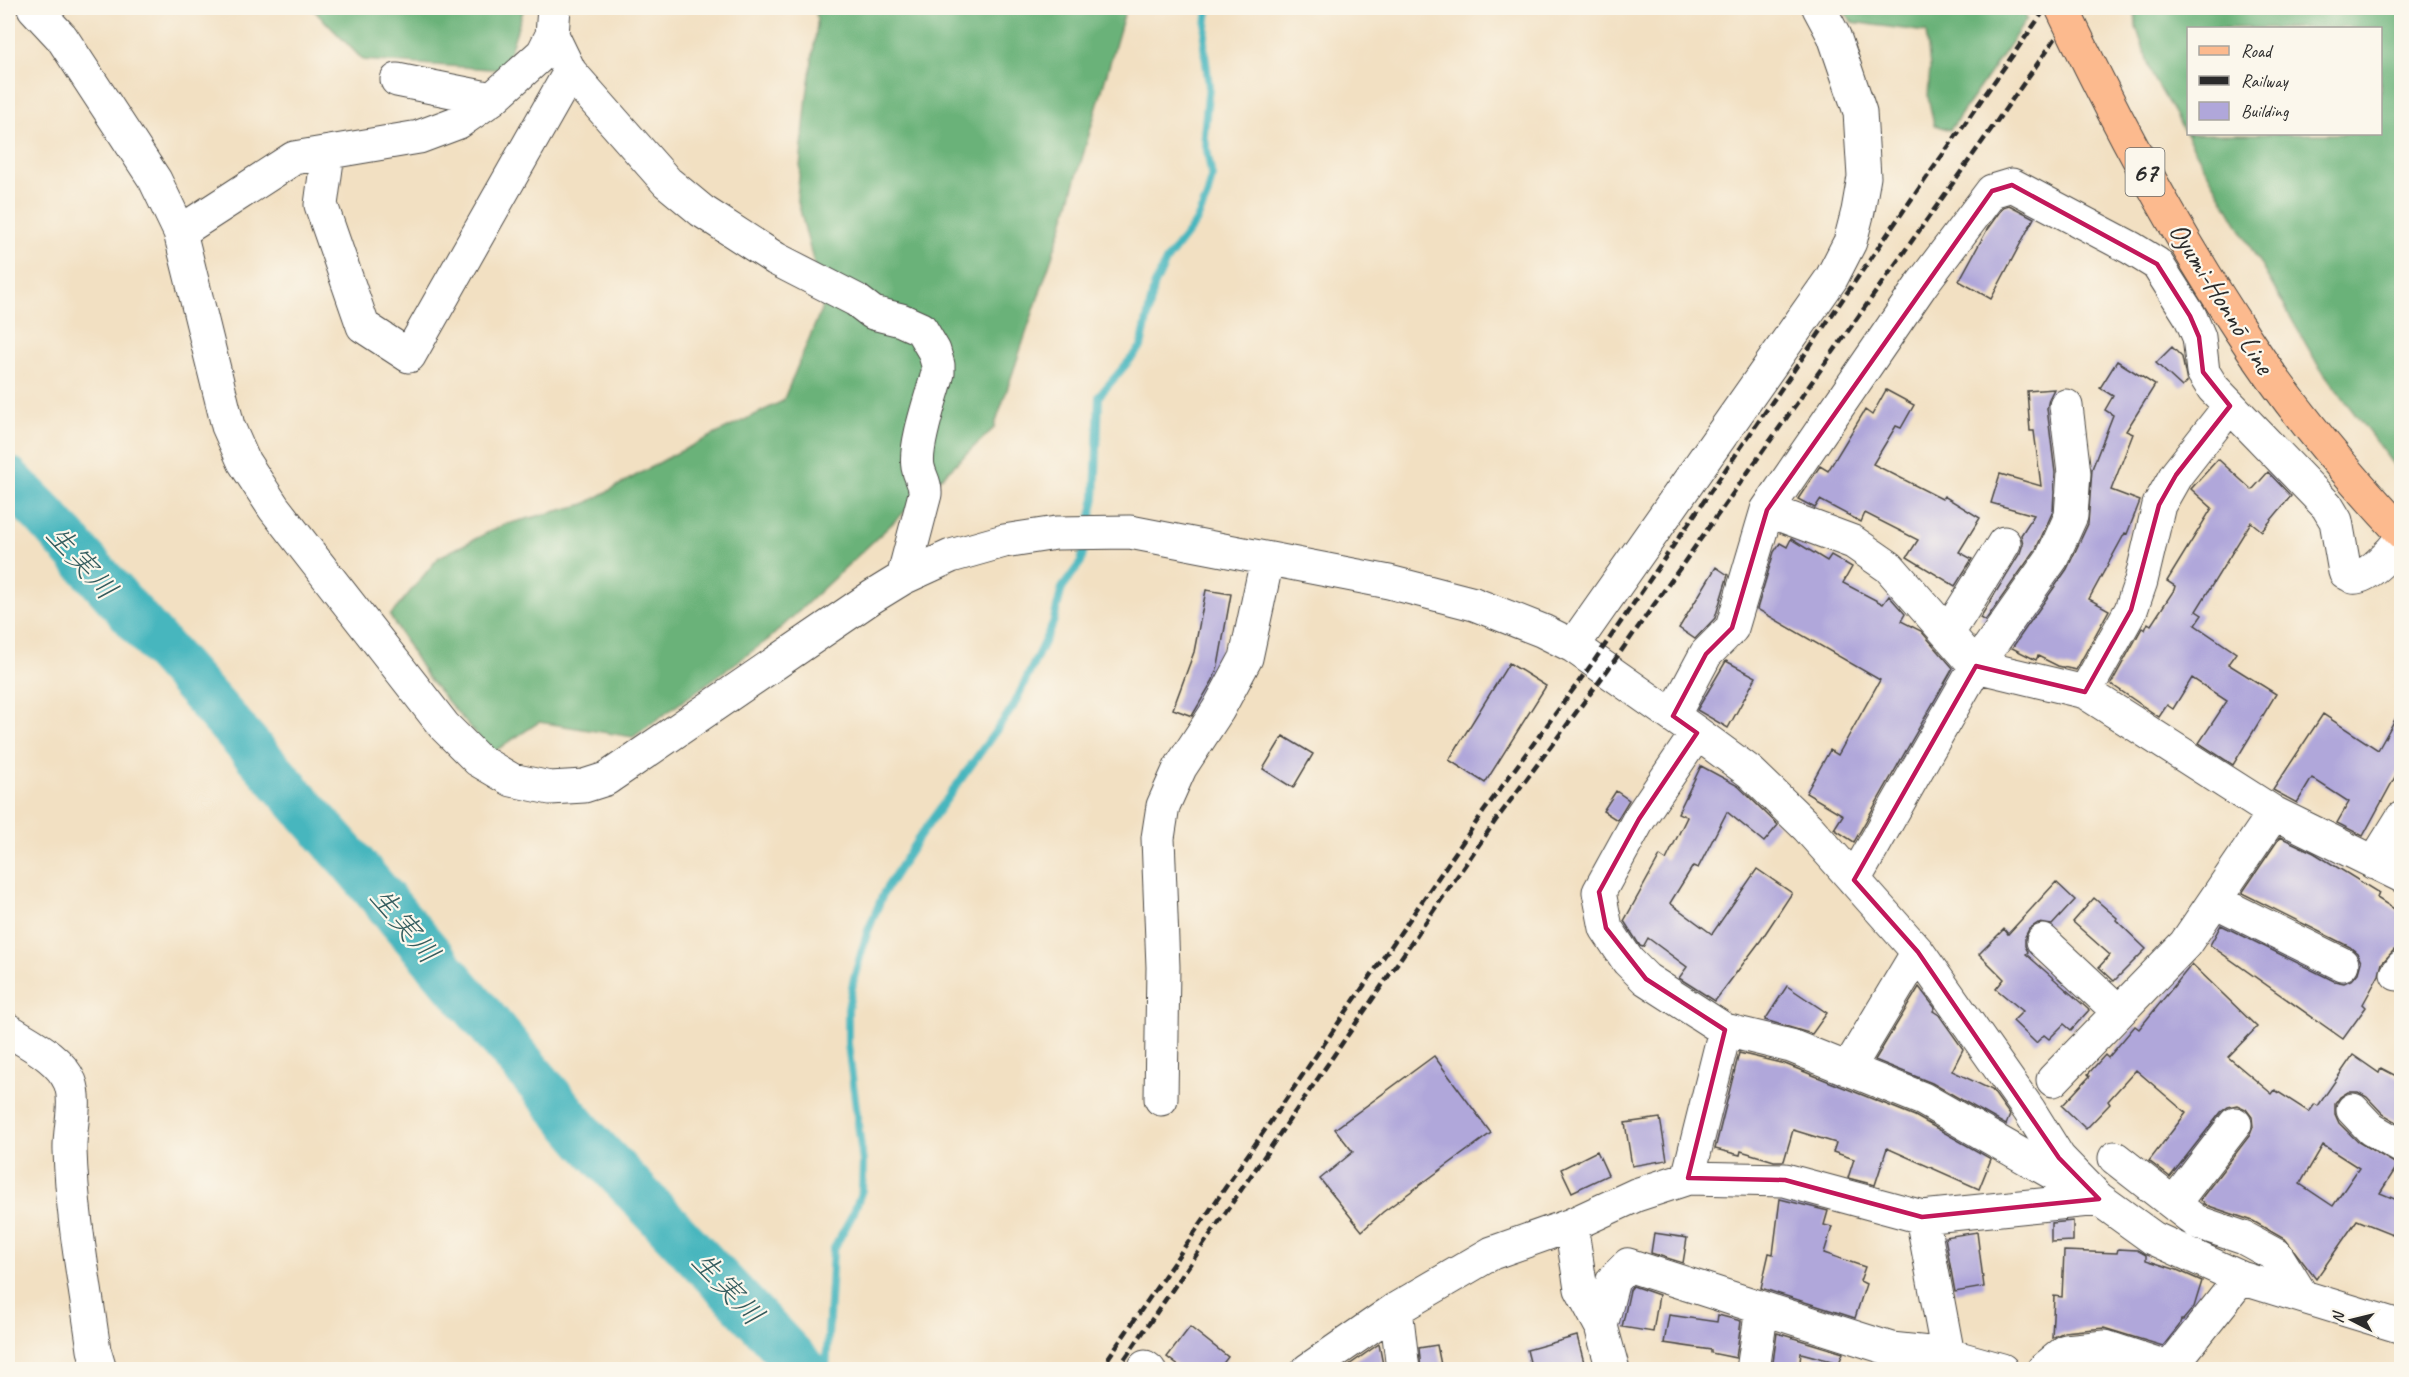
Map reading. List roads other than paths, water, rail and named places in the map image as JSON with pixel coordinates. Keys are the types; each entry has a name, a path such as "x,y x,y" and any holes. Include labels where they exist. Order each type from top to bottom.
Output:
{"main road":[{"name":"Oyumi-Honnō Line","path":"2062,8 2099,86 2150,181 2182,238 2240,330 2268,373 2314,434 2402,533"}],"street":[{"path":"34,8 63,23 155,180 180,232 228,426 244,462 274,508 444,726 478,760 512,780 550,788 584,786 606,779 872,597 951,556 1004,541 1056,533 1130,532 1389,582 1474,604 1503,614 1573,646 1750,772 1808,828 1918,952 2029,1110 2059,1158 2099,1199"},
{"path":"1573,646 1831,279 1850,242 1864,177 1860,112 1834,36 1819,8"},
{"path":"180,232 294,158 419,137 459,122 492,99 543,54 553,21"},
{"path":"553,21 570,72 667,182 702,211 776,259 856,300 873,313 901,320 921,329 934,351 938,373 919,448 918,468 926,484 925,495 903,579"},
{"path":"328,153 321,205 363,326 409,356 570,72"},
{"path":"397,80 492,99"},
{"path":"2402,538 2388,555 2361,576 2352,577 2345,572 2336,521 2327,506 2213,388 2202,372 2199,337 2190,316 2157,264 2012,185 1992,191 1922,284 1767,510 1732,628 1706,654 1685,724 1639,819 1599,892 1606,928 1628,961 1646,979 1725,1030 1791,1046 1923,1099 2099,1199 2153,1238 2241,1278 2402,1327"},
{"path":"1854,880 1976,666 2052,558 2071,516 2074,473 2066,406"},
{"path":"2085,693 2130,610 2142,581 2159,505 2176,475 2230,406"},
{"path":"1767,510 1853,542 1889,567 1976,666 2085,693 2274,813 2388,870 2402,818"},
{"path":"1948,633 2004,543"},
{"path":"1161,1099 1163,967 1158,838 1163,806 1180,768 1218,710 1246,658 1267,560"},
{"path":"2053,1080 2185,944 2274,813"},
{"path":"2215,901 2342,964"},
{"path":"2043,941 2119,1012"},
{"path":"1848,1069 1918,952"},
{"path":"8,1030 47,1055 58,1065 71,1084 70,1150 73,1196 94,1350 100,1370"},
{"path":"1688,1178 1725,1030"},
{"path":"2353,1110 2371,1129 2402,1147"},
{"path":"2174,1203 2235,1124"},
{"path":"2115,1158 2197,1222 2244,1238 2277,1256 2302,1296"},
{"path":"1308,1370 1396,1309 1492,1254 1571,1225 1636,1195 1688,1178 1785,1180 1922,1217 2099,1199"},
{"path":"1922,1217 1946,1362"},
{"path":"1571,1225 1581,1289 1601,1326 1613,1370"},
{"path":"1601,1326 1613,1280 1628,1266 1891,1350 1946,1362 2002,1370"},
{"path":"2043,1370 2066,1351 2105,1347 2169,1369 2241,1278"},
{"path":"1753,1370 1762,1308"},
{"path":"1396,1309 1403,1370"}],"waterway":[{"path":"1089,526 1095,497 1099,396 1141,347 1154,287 1166,261 1196,222 1207,197 1212,177 1204,134 1209,86 1204,46 1208,8"},
{"name":"生実川","path":"8,479 44,515 350,860 587,1140 805,1370"},
{"path":"826,1370 833,1250 854,1212 862,1190 863,1163 848,1044 848,1009 867,933 884,892 918,839 1013,707 1053,623 1062,588 1081,562 1086,540"}],"railway":[{"path":"1100,1370 1484,811 1594,661 2046,8"},
{"path":"1117,1370 1496,820 1607,671 2077,8"}]}
